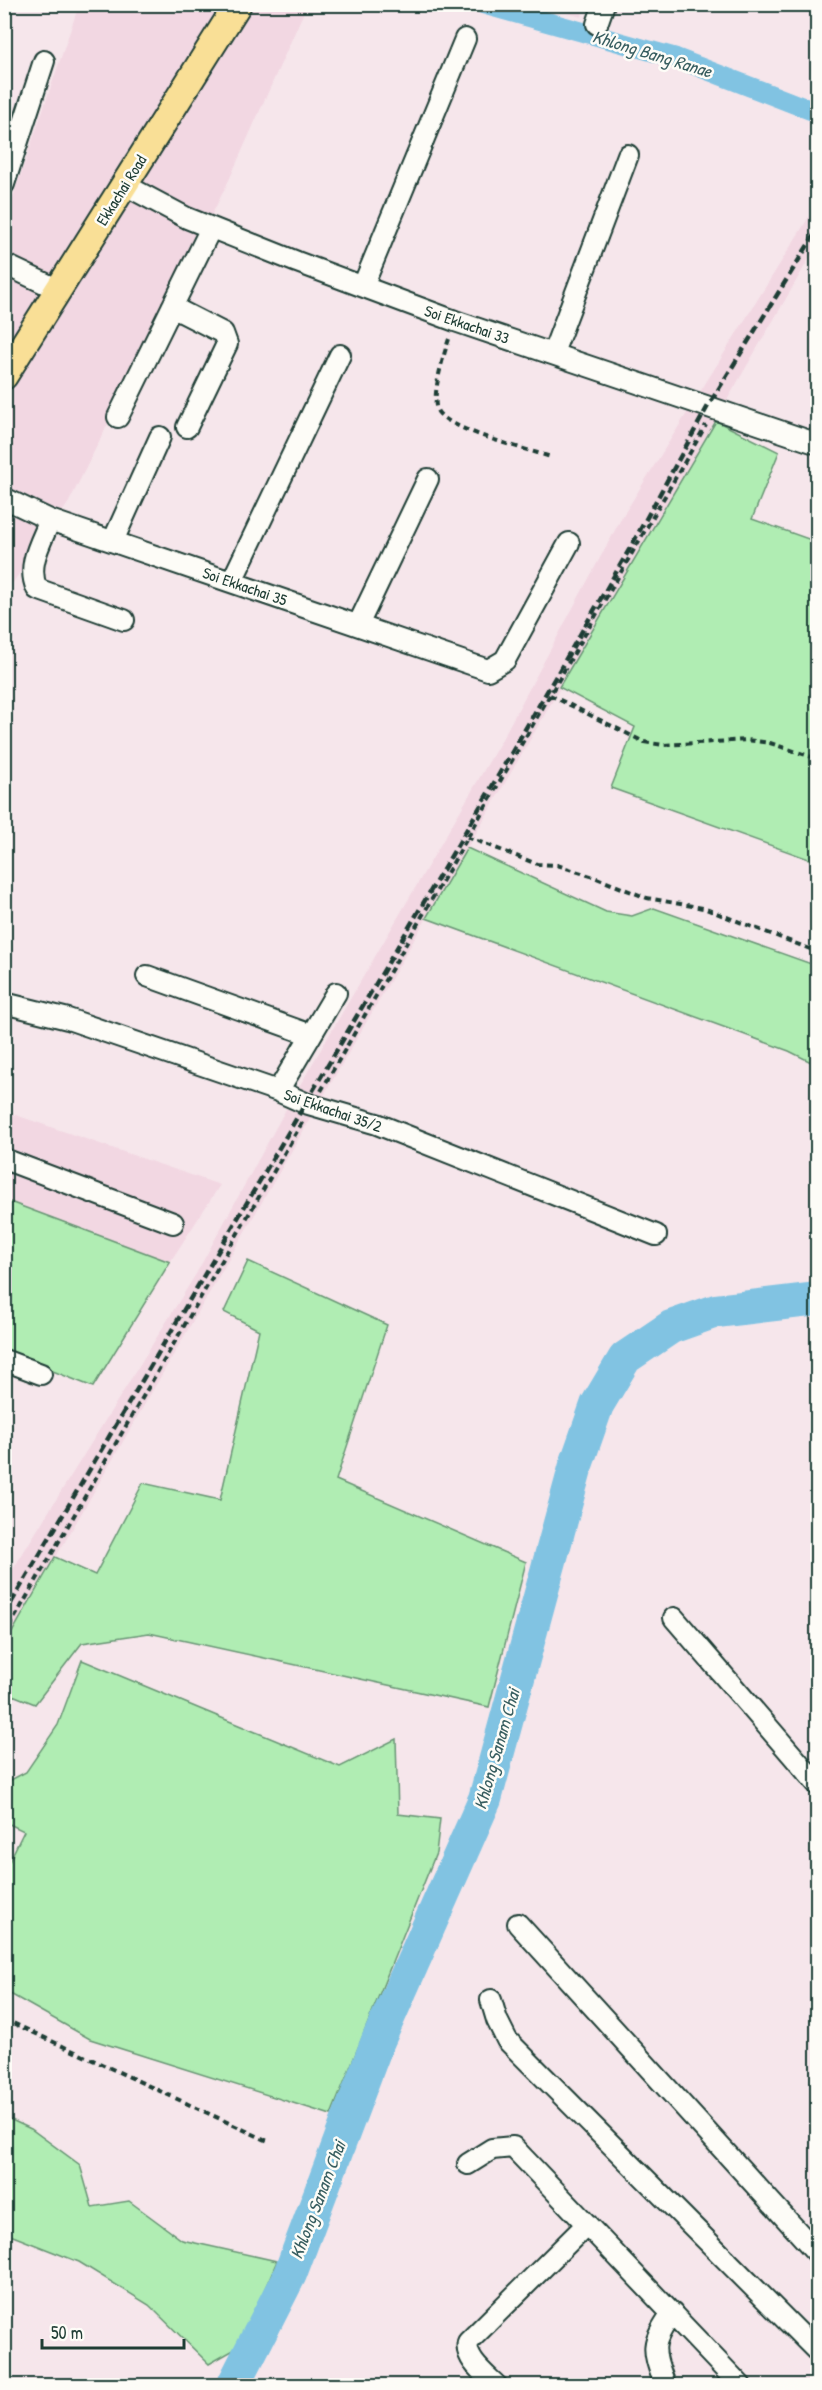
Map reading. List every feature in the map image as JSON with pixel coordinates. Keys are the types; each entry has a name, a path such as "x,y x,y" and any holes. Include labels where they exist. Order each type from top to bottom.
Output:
{"main road":[{"name":"Ekkachai Road","path":"4,376 238,4"}],"street":[{"path":"597,24 604,4"},
{"path":"363,286 465,39"},
{"path":"4,184 44,61"},
{"path":"553,353 628,155"},
{"name":"Soi Ekkachai 33","path":"125,185 211,228 455,321 818,444"},
{"path":"117,417 211,228"},
{"path":"4,264 59,290"},
{"path":"172,307 223,333 227,344 187,427"},
{"path":"232,581 340,355"},
{"path":"113,541 160,437"},
{"path":"358,625 429,479"},
{"name":"Soi Ekkachai 35","path":"4,498 50,520 488,670 505,660 569,543"},
{"path":"50,520 33,562 32,577 37,589 124,620"},
{"path":"147,976 311,1035"},
{"path":"278,1091 336,993"},
{"name":"Soi Ekkachai 35/2","path":"4,1003 68,1019 278,1091 312,1105 378,1124 656,1235"},
{"path":"4,1159 173,1223"},
{"path":"4,1360 41,1374"},
{"path":"674,1618 818,1785"},
{"path":"518,1924 818,2254"},
{"path":"491,2000 496,2020 507,2040 818,2352"},
{"path":"468,2164 492,2148 513,2147 741,2385"},
{"path":"497,2385 471,2358 466,2348 468,2342 587,2224"},
{"path":"665,2385 655,2356 656,2337 672,2313"}],"path":[{"path":"455,321 438,384 435,401 438,412 457,426 551,456"},
{"path":"4,1636 716,409"},
{"path":"550,695 644,742 663,746 747,740 770,743 818,759"},
{"path":"467,837 537,864 557,865 647,898 703,908 818,952"},
{"path":"4,2019 268,2141"}],"shaded area":[{"path":"79,5 307,5 229,180 69,502 5,594 5,220"},
{"path":"537,5 584,5 582,17"},
{"path":"817,204 817,245 5,1645 5,1582 196,1274 286,1109 501,741 621,519"},
{"path":"4,1111 220,1185 170,1262 5,1200"}],"green space":[{"path":"716,421 779,452 752,519 817,542 817,862 611,788 635,727 559,687"},
{"path":"467,848 606,912 632,916 654,908 817,966 817,1065 789,1051 426,918"},
{"path":"10,1202 170,1262 93,1387 5,1352 4,1210"},
{"path":"248,1261 387,1325 336,1480 526,1562 489,1707 149,1633 82,1643 35,1704 5,1692 5,1645 55,1557 95,1575 143,1483 220,1500 259,1330 224,1312"},
{"path":"82,1660 340,1767 396,1739 398,1814 440,1819 436,1853 331,2115 90,2039 5,1991 5,1870 24,1831 5,1822 5,1783 26,1772 58,1725"},
{"path":"5,2117 31,2129 80,2165 92,2207 129,2201 182,2240 277,2261 239,2347 209,2364 149,2305 79,2262 5,2233"}],"waterway":[{"name":"Khlong Bang Ranae","path":"483,4 676,58 818,113"},
{"name":"Khlong Sanam Chai","path":"233,2386 290,2274 377,2043 485,1799 576,1465 597,1405 625,1358 671,1327 716,1311 818,1299"}],"railway":[{"path":"4,1615 487,795 629,550 708,406 818,229"}]}
